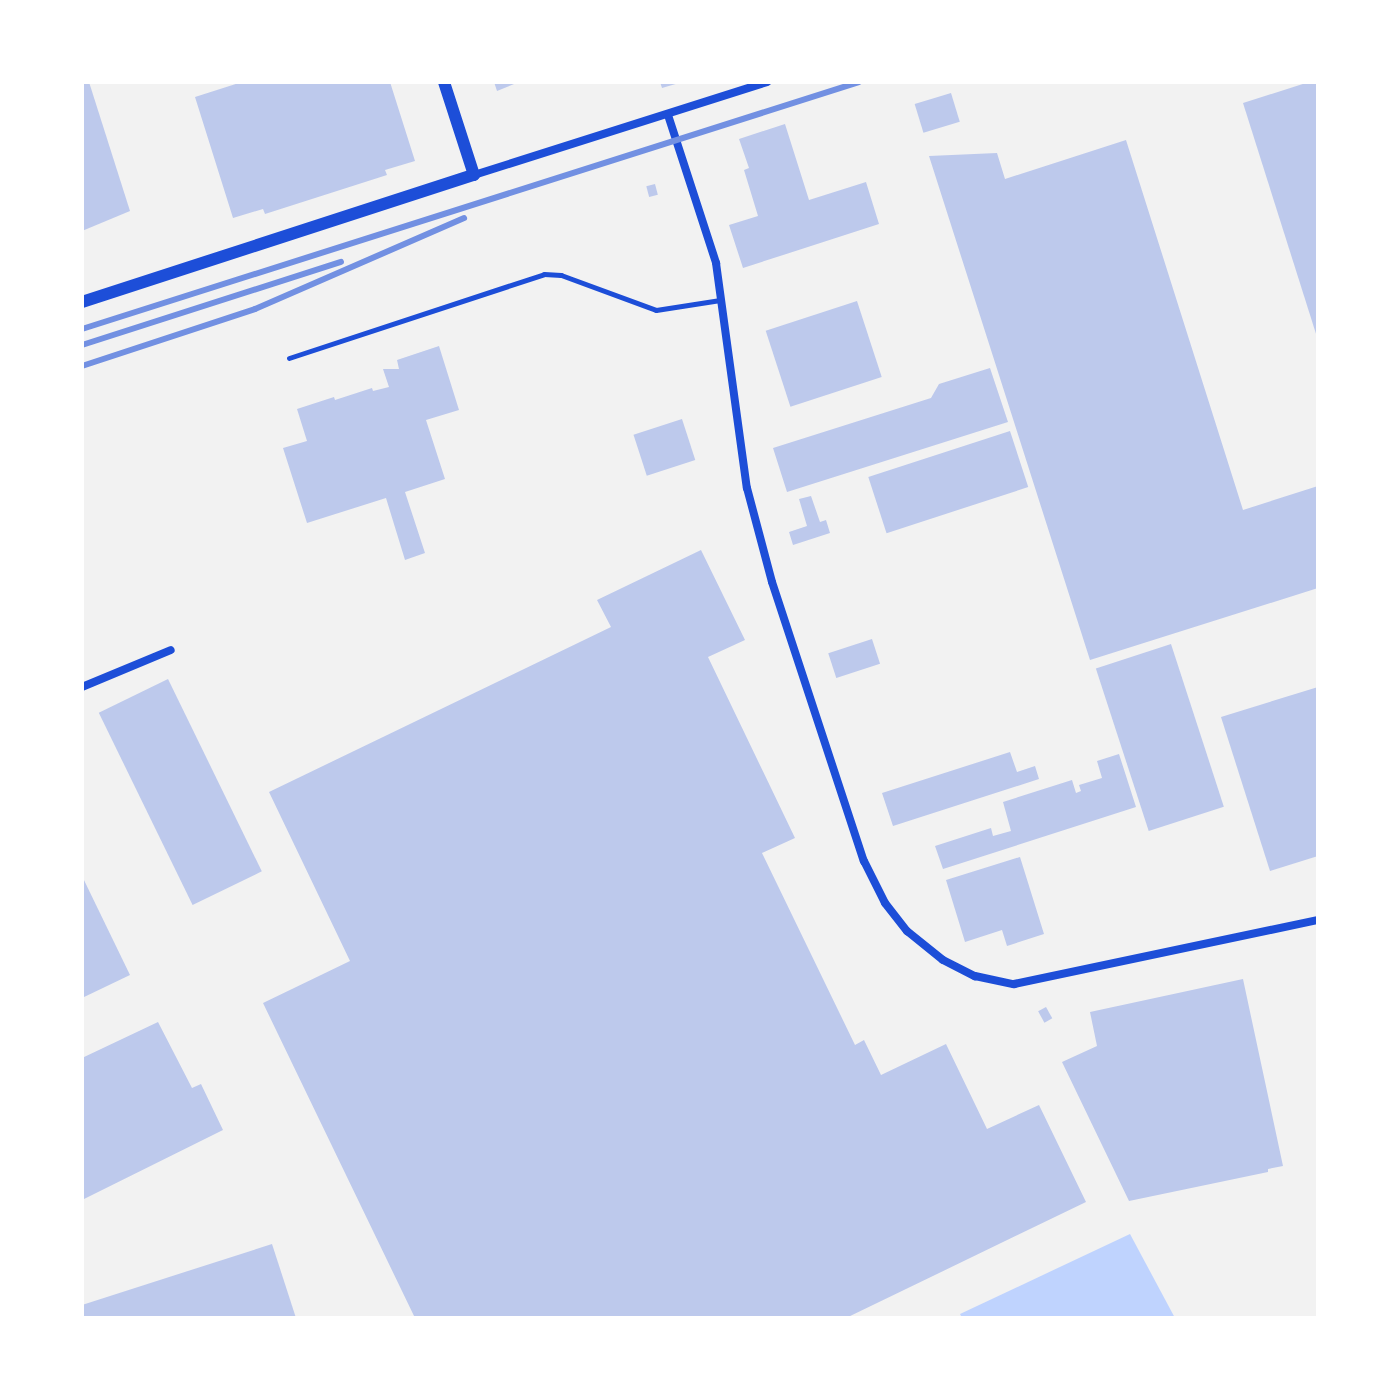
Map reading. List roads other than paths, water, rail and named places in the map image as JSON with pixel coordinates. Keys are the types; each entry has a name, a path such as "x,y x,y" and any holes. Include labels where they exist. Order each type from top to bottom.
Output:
{"street":[{"path":"444,82 474,175"},
{"path":"82,302 768,82"},
{"path":"668,115 716,263 747,488 772,582 864,861 885,903 907,931 943,960 975,976 1014,984 1318,920"},
{"path":"82,687 171,650"}],"lane":[{"path":"289,358 544,274 561,275 656,310 721,300"}],"water":[{"path":"1130,1234 1175,1318 962,1318 960,1314"}],"railway":[{"path":"82,329 859,82"},
{"path":"82,366 255,309 464,218"},
{"path":"82,345 341,262"}]}
